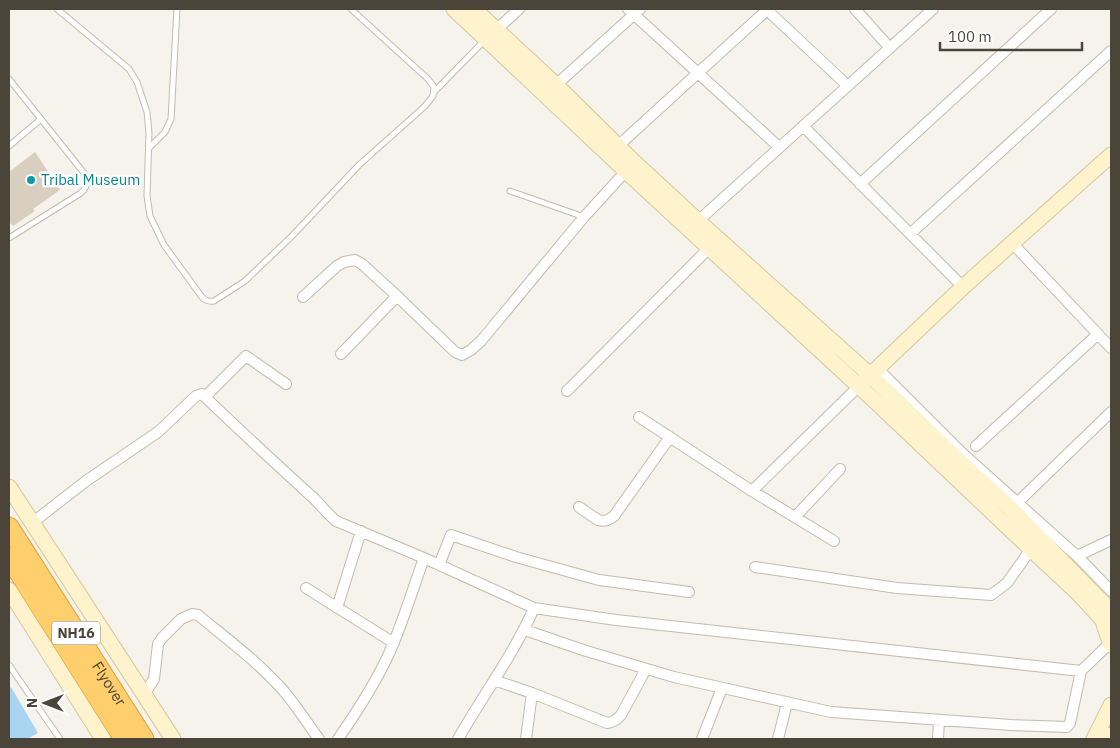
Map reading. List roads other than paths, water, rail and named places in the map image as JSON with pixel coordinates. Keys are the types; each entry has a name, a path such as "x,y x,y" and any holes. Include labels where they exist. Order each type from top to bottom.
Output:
{"highway":[{"name":"Flyover","path":"9,527 144,739"},
{"name":"Flyover","path":"9,557 124,739"}],"street":[{"path":"454,9 556,85 698,221 873,371 1077,556 1111,591"},
{"path":"474,9 491,35 626,171 1031,549 1106,614"},
{"path":"491,35 519,9"},
{"path":"855,9 890,48"},
{"path":"698,221 933,9"},
{"path":"860,184 1052,9"},
{"path":"618,146 767,10 848,86"},
{"path":"556,85 634,11 779,147"},
{"path":"910,234 1111,51"},
{"path":"803,126 963,287"},
{"path":"752,491 873,371 963,287 1111,155"},
{"path":"303,297 337,266 349,260 355,260 398,296 455,352 462,355 481,341 584,217 626,171"},
{"path":"1012,244 1098,334 1110,344"},
{"path":"567,391 709,248"},
{"path":"341,354 398,296"},
{"path":"976,446 1098,334"},
{"path":"205,397 246,356 286,384"},
{"path":"525,630 646,669 831,712 1067,727 1070,723 1081,671 1111,639 1106,614 1011,509 953,456 873,371"},
{"path":"32,523 86,481 158,432 196,396 202,394 336,521 424,558 534,608 616,620 1081,671"},
{"path":"1018,502 1111,412"},
{"path":"639,417 752,491 834,541"},
{"path":"579,507 598,520 609,519 617,511 670,437"},
{"path":"795,517 840,469"},
{"path":"9,488 173,739"},
{"path":"337,608 361,532"},
{"path":"439,565 451,535 516,558 599,580 689,592"},
{"path":"1077,556 1111,540"},
{"path":"755,567 897,588 992,595 1007,583 1031,549"},
{"path":"338,739 363,703 394,643 424,558"},
{"path":"306,588 394,643"},
{"path":"9,590 103,739"},
{"path":"458,739 525,630 534,608"},
{"path":"144,695 154,679 158,644 181,619 192,614 198,615 270,676 319,739"},
{"path":"494,680 532,692 607,723 616,720 621,715 646,669"},
{"path":"702,739 722,688"},
{"path":"526,739 532,692"},
{"path":"778,739 787,703"},
{"path":"1094,739 1111,705"},
{"path":"938,739 939,720"},
{"path":"1108,739 1111,735"}],"lane":[{"path":"57,9 129,69 137,82 147,112 149,148 147,196 150,216 164,245 191,284 204,300 209,302 214,301 246,281 292,236 359,165 424,107 434,92 491,35"},
{"path":"149,148 164,132 170,118 177,9"},
{"path":"351,9 428,79 434,87 434,92"},
{"path":"9,79 84,173 87,184 81,193 9,238"},
{"path":"9,146 41,119"},
{"path":"510,191 584,217"},
{"path":"9,665 60,739"}],"water":[{"path":"11,687 38,733 27,739 9,739 9,688"}],"place":[{"name":"Tribal Museum","path":"31,180"}]}
